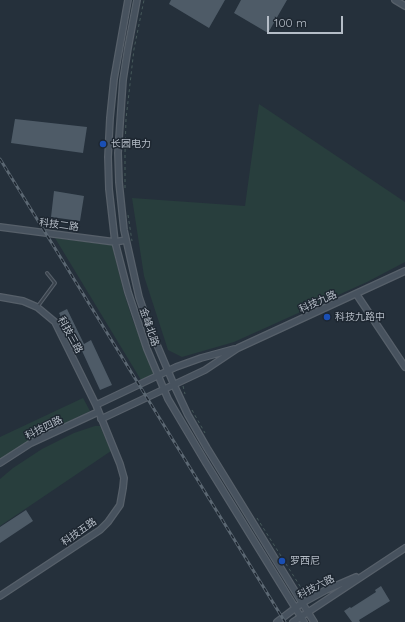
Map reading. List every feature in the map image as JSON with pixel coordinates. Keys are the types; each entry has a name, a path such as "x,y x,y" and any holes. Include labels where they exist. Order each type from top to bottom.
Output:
{"street":[{"name":"金峰北路","path":"128,0 114,79 108,157 109,189 115,242 128,292 147,349 163,390 302,620"},
{"name":"金峰北路","path":"137,0 123,80 119,132 119,182 126,240 139,297 149,326 174,385 207,448 314,622"},
{"path":"395,0 405,6"},
{"name":"科技二路","path":"0,227 115,242 126,240"},
{"name":"科技九路","path":"174,385 205,370 238,348 405,271"},
{"path":"357,294 405,367"},
{"name":"科技三路","path":"0,297 23,300 38,307 55,322 96,405 98,412"},
{"name":"科技九路","path":"168,371 201,358 238,348"},
{"path":"96,405 168,371"},
{"path":"101,419 174,385"},
{"name":"科技五路","path":"0,596 100,530 108,522 120,504 124,478 120,464 98,412"},
{"name":"科技四路","path":"0,463 31,443 98,412"},
{"name":"科技六路","path":"294,622 302,620 308,612 405,548"},
{"name":"科技六路","path":"277,622 302,603 326,590 368,573"}],"lane":[{"path":"38,307 55,283 47,273"}],"path":[{"path":"126,192 126,119 134,49 144,0"},
{"path":"128,215 133,245"},
{"path":"182,381 185,398"},
{"path":"189,405 208,439"},
{"path":"254,513 309,600"}],"green space":[{"path":"259,104 405,202 405,262 367,282 234,342 182,357 168,350 144,276 132,198 245,206"},
{"path":"55,238 112,245 132,318 154,374 141,380"},
{"path":"83,398 90,411 29,441 0,460 0,437"},
{"path":"95,426 100,426 111,451 0,526 0,479 13,468 42,449 74,433"}],"building":[{"path":"171,0 225,0 209,28 169,4"},
{"path":"241,0 287,0 268,33 234,13"},
{"path":"15,119 87,127 83,153 11,143"},
{"path":"54,191 84,196 80,221 51,217"},
{"path":"67,309 84,344 91,340 112,385 100,390 77,340 73,342 59,313"},
{"path":"26,510 33,521 0,543 0,527"},
{"path":"381,586 390,601 359,620 360,622 352,622 344,611 376,592 375,590"}],"railway":[{"path":"0,159 285,622"}],"place":[{"name":"长园电力","path":"103,144"},
{"name":"科技九路中","path":"327,317"},
{"name":"罗西尼","path":"282,561"}]}
